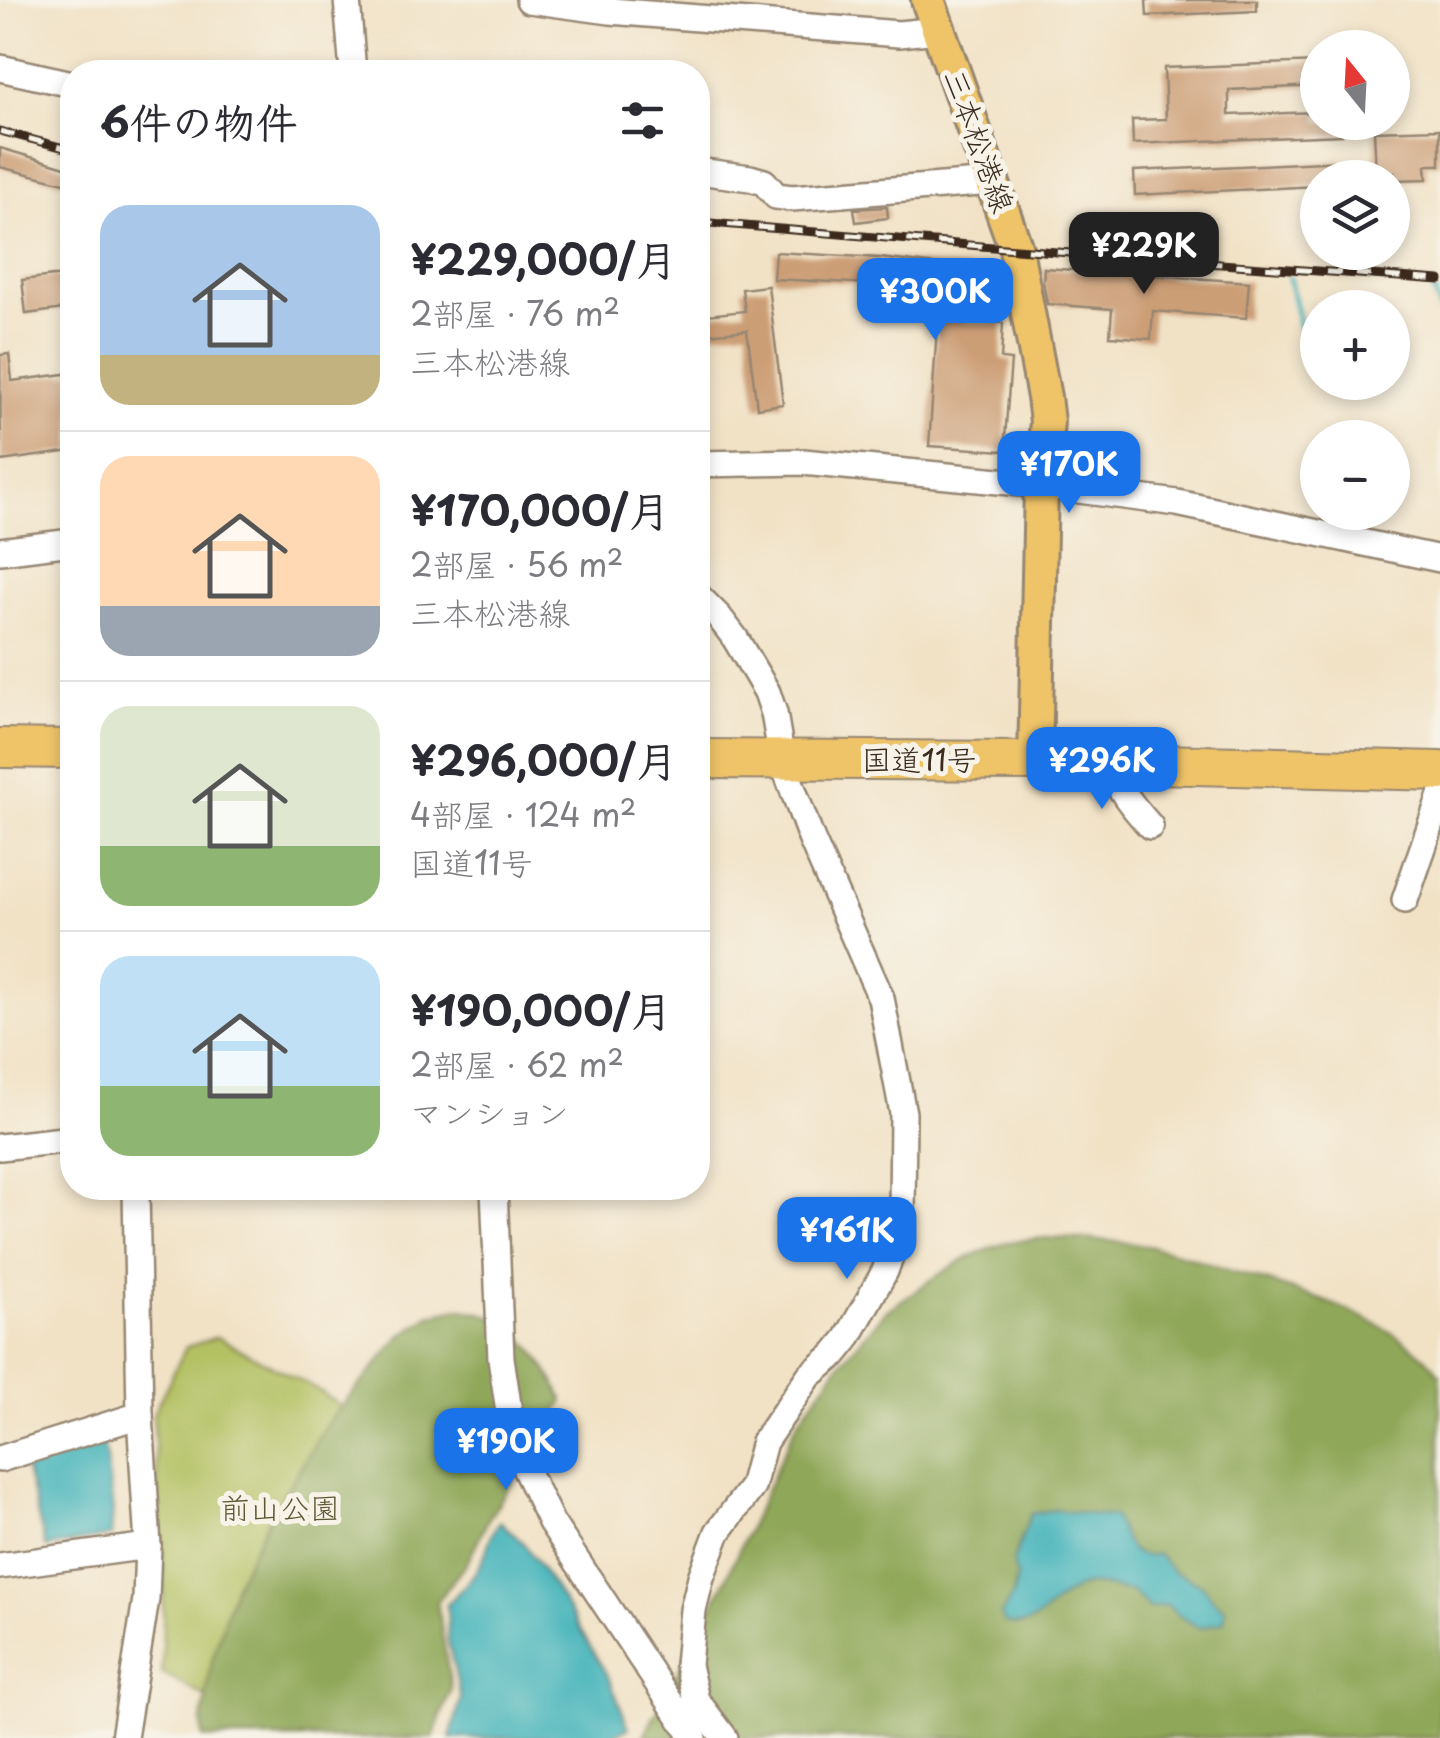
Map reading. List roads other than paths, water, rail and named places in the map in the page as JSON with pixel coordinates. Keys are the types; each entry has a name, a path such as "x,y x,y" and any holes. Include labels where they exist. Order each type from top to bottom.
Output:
{"highway":[{"path":"0,748 60,749"},
{"name":"国道11号","path":"710,759 1440,771"}],"main road":[{"name":"三本松港線","path":"933,15 1018,258 1044,398 1047,422 1041,484 1036,762"}],"street":[{"path":"347,0 353,60"},
{"path":"529,0 610,11 900,34 933,15"},
{"path":"0,68 60,81"},
{"path":"710,173 764,182 776,196 792,198 992,182"},
{"path":"710,464 802,462 1041,484 1177,503 1440,559"},
{"path":"0,551 60,544"},
{"path":"710,608 736,638 767,692 782,760 811,838 881,998 903,1113 902,1214 885,1272 848,1339 809,1376 764,1442 752,1488 711,1546 693,1610 688,1665 696,1700 725,1738"},
{"path":"1109,764 1127,800 1150,826"},
{"path":"1405,900 1440,798"},
{"path":"0,1148 60,1140"},
{"path":"124,1738 146,1600 148,1546 140,1414 136,1200"},
{"path":"494,1200 501,1358 510,1418 525,1468 551,1522 694,1738"},
{"path":"0,1459 140,1414"},
{"path":"0,1566 148,1546"}],"water":[{"path":"103,1437 113,1509 111,1536 46,1548 24,1463"},
{"path":"1054,1510 1114,1517 1134,1552 1157,1554 1172,1571 1203,1585 1225,1609 1224,1621 1200,1628 1167,1605 1149,1608 1132,1591 1089,1585 1072,1591 1028,1623 1005,1623 1001,1615 1017,1578 1013,1561 1031,1514"},
{"path":"500,1521 525,1545 561,1598 610,1680 629,1728 608,1738 450,1738 461,1699 448,1641 447,1604 479,1566"}],"waterway":[{"path":"1289,277 1300,327"},
{"path":"1434,291 1440,311"}],"railway":[{"path":"0,131 60,147"},
{"path":"710,223 1440,280"}],"park label":[{"name":"前山公園","path":"280,1509"}]}
